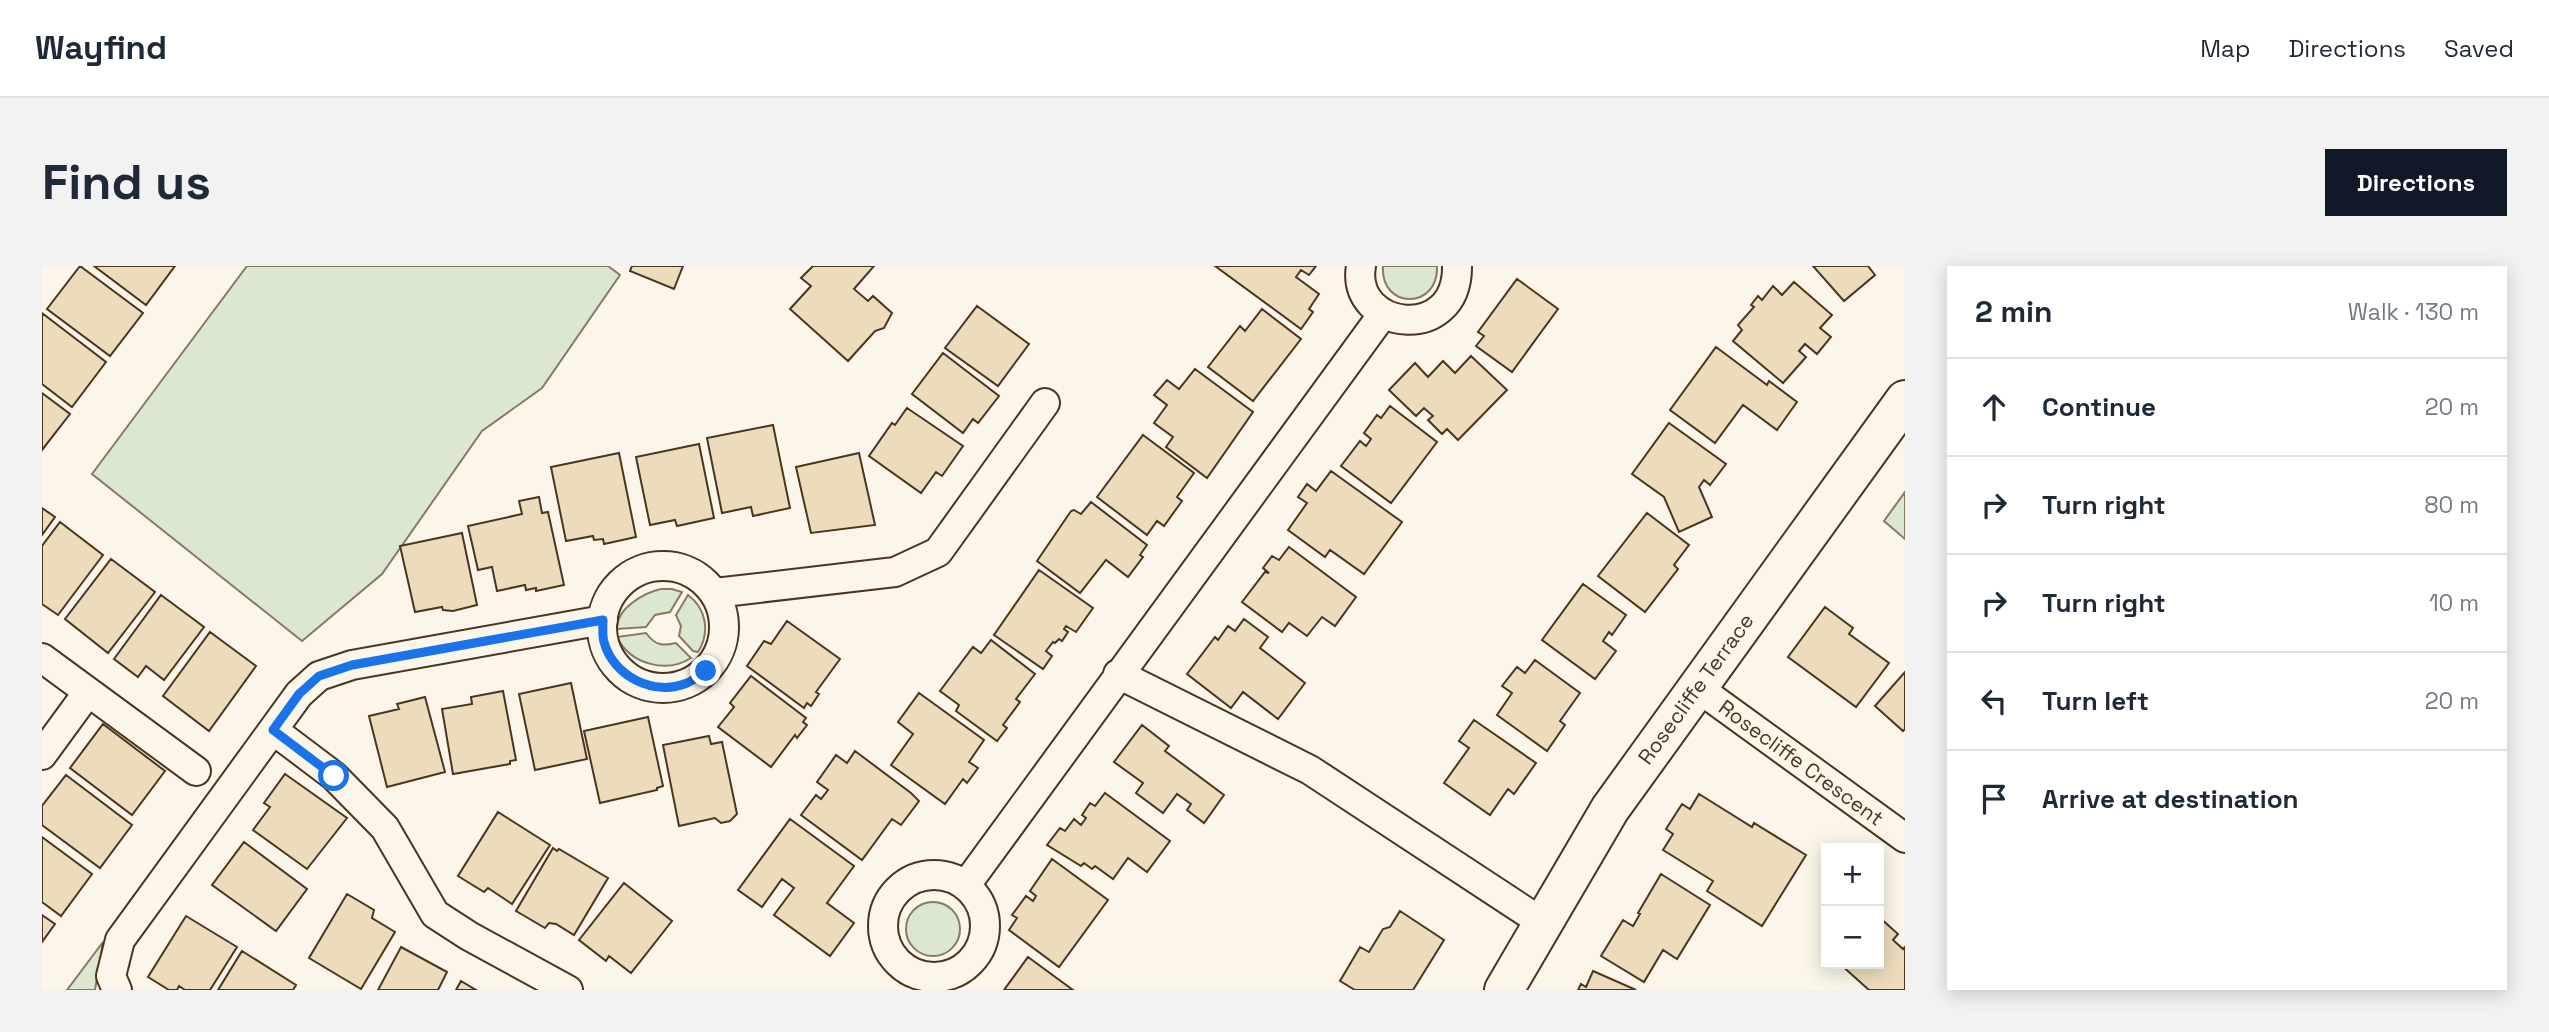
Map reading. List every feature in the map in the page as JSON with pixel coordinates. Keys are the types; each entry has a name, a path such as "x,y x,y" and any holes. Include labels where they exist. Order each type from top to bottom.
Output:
{"street":[{"path":"1360,266 1363,288 1371,303 1383,314 1398,320 1414,321 1429,317 1443,308 1452,295 1457,280 1457,266"},
{"path":"966,885 1383,314"},
{"name":"Rosecliffe Terrace","path":"1504,990 1610,809 1905,400"},
{"path":"715,593 895,572 938,552 1045,403"},
{"path":"667,566 686,570 702,579 715,593 723,613 724,634 718,654 706,671 688,683 667,688 646,685 627,676 613,661 604,641 603,620 607,602 617,586 632,574 649,567 667,566"},
{"path":"117,990 111,976 120,940 299,694 319,676 352,665 603,620"},
{"path":"42,658 196,771"},
{"path":"1118,674 1310,770 1543,923"},
{"name":"Rosecliffe Crescent","path":"1698,688 1905,838"},
{"path":"42,755 88,692"},
{"path":"273,730 334,776 385,828 435,914 469,936 568,990"}],"green space":[{"path":"247,266 608,266 620,275 542,388 482,431 382,574 302,641 92,474"},
{"path":"1383,266 1437,266 1435,280 1429,291 1410,299 1399,297 1390,291"},
{"path":"1905,492 1905,539 1884,521"},
{"path":"661,589 682,592 670,612 655,615 646,627 617,629 621,615 632,603"},
{"path":"688,595 699,607 705,622 704,637 698,652 693,651 679,636 681,626 676,615"},
{"path":"646,633 660,644 676,643 691,658 671,665 650,664 631,654 617,637"},
{"path":"933,902 952,910 960,929 952,948 933,956 914,948 906,929 914,910"},
{"path":"103,942 95,990 67,990"}],"building":[{"path":"80,266 143,313 110,356 47,309"},
{"path":"94,266 175,266 146,305"},
{"path":"632,266 683,266 674,289 630,271"},
{"path":"813,266 874,266 854,289 868,301 873,296 892,313 884,328 875,331 848,361 790,309 811,286 801,278"},
{"path":"1215,266 1316,266 1309,275 1301,270 1296,277 1319,294 1309,309 1313,312 1301,329"},
{"path":"1813,266 1868,266 1875,275 1844,301"},
{"path":"1517,279 1558,309 1512,372 1476,346 1484,336 1478,332"},
{"path":"1794,282 1832,315 1820,328 1831,337 1817,354 1805,344 1799,351 1806,357 1783,383 1733,341 1742,330 1738,325 1754,307 1751,305 1758,296 1762,300 1773,286 1782,295"},
{"path":"977,306 1029,344 998,386 945,348"},
{"path":"1262,309 1301,339 1253,401 1208,367 1240,326 1245,331"},
{"path":"42,313 106,362 72,407 42,384"},
{"path":"1716,347 1767,385 1769,381 1797,402 1777,430 1743,405 1715,443 1670,410"},
{"path":"943,353 999,396 978,423 973,419 963,433 912,394"},
{"path":"1471,356 1507,390 1458,440 1447,429 1442,434 1428,420 1433,416 1424,408 1416,416 1389,390 1415,363 1428,377 1443,361 1455,373"},
{"path":"1195,369 1253,412 1207,478 1166,447 1173,437 1154,423 1167,405 1154,395 1167,380 1179,389"},
{"path":"42,393 70,414 42,450"},
{"path":"1390,406 1437,442 1391,503 1341,466 1360,441 1366,446 1371,439 1364,433 1377,415 1381,418"},
{"path":"907,408 963,446 942,476 936,472 921,493 869,456 892,423 895,425"},
{"path":"1669,423 1726,464 1710,485 1704,480 1699,487 1712,517 1679,532 1664,497 1632,474"},
{"path":"773,425 790,508 753,516 751,507 722,513 707,438"},
{"path":"1143,435 1194,473 1177,497 1182,501 1164,526 1157,521 1147,535 1097,497"},
{"path":"699,444 714,518 677,526 675,520 650,525 636,457"},
{"path":"619,453 636,537 604,544 603,539 594,540 593,536 566,541 551,467"},
{"path":"859,453 875,525 811,533 796,467"},
{"path":"1331,471 1402,522 1364,574 1330,550 1325,557 1288,530 1307,503 1298,497 1307,484 1316,491"},
{"path":"539,497 542,513 548,512 564,585 536,591 536,588 526,590 525,585 497,591 492,567 478,570 468,526 522,514 519,501"},
{"path":"1091,502 1147,545 1140,555 1143,557 1128,577 1106,560 1080,593 1037,561 1071,511 1081,514"},
{"path":"42,508 55,517 42,535"},
{"path":"1647,513 1689,545 1674,565 1678,569 1645,612 1598,576"},
{"path":"60,522 103,555 58,615 42,604 42,546"},
{"path":"462,533 477,605 453,611 443,610 442,607 415,612 400,546"},
{"path":"1289,547 1356,597 1335,626 1322,617 1307,636 1289,623 1282,632 1242,602 1265,572 1269,573 1263,568 1272,556 1279,560"},
{"path":"111,559 155,592 108,653 65,619"},
{"path":"1039,570 1093,608 1076,632 1066,626 1064,629 1068,632 1062,641 1059,639 1053,642 1046,651 1052,656 1043,669 994,635"},
{"path":"1583,584 1626,615 1612,635 1609,632 1603,641 1616,651 1595,679 1542,640"},
{"path":"161,595 204,627 164,680 146,666 138,677 114,659"},
{"path":"1825,607 1853,628 1849,634 1889,663 1856,707 1788,657"},
{"path":"1244,619 1268,637 1260,648 1305,683 1278,719 1243,692 1231,708 1187,674 1215,637 1218,640 1228,626 1235,631"},
{"path":"787,621 840,659 816,692 819,694 811,706 807,703 804,708 747,666 764,641 771,644"},
{"path":"210,632 256,666 209,731 163,696"},
{"path":"991,640 1035,674 1016,699 1020,702 1003,725 1007,728 997,741 956,711 959,705 940,691 973,647 981,653"},
{"path":"1535,660 1580,693 1560,721 1565,725 1547,751 1497,715 1512,693 1502,686 1517,667 1525,673"},
{"path":"1905,672 1905,729 1903,731 1875,706"},
{"path":"751,676 806,718 803,722 807,725 797,738 795,735 771,767 718,727 734,707 730,703"},
{"path":"571,683 587,759 535,770 519,694"},
{"path":"503,691 516,760 510,761 510,764 453,774 442,709 472,704 471,697"},
{"path":"919,693 984,740 969,762 978,768 967,783 963,779 945,804 891,765 913,734 898,722"},
{"path":"425,697 445,772 387,787 369,716 399,709 397,704"},
{"path":"648,717 663,786 657,790 600,803 584,731"},
{"path":"1474,720 1536,763 1514,794 1508,789 1490,815 1444,783 1469,748 1459,741"},
{"path":"103,724 165,771 132,815 70,768"},
{"path":"1142,725 1169,746 1165,751 1224,795 1204,823 1187,810 1191,804 1177,794 1163,813 1136,793 1143,783 1114,762"},
{"path":"709,736 711,744 722,742 737,814 730,821 721,823 715,818 679,826 663,745"},
{"path":"855,751 919,801 901,825 892,819 862,860 801,815 816,795 821,799 828,790 817,782 836,755 847,763"},
{"path":"285,774 347,818 307,869 253,830 270,807 264,803"},
{"path":"66,775 132,825 100,868 42,825 42,806"},
{"path":"1105,793 1170,841 1147,872 1128,858 1113,879 1095,866 1092,869 1084,863 1081,866 1047,845 1060,828 1065,831 1074,819 1081,825 1086,818 1082,815 1090,803 1095,806"},
{"path":"1699,794 1752,827 1754,823 1806,855 1762,926 1707,891 1713,881 1663,850 1673,834 1666,829 1682,804 1690,809"},
{"path":"498,812 550,845 512,904 488,888 484,892 458,876"},
{"path":"790,819 854,866 827,903 854,923 830,956 774,915 794,888 782,879 762,907 738,890"},
{"path":"42,837 92,874 61,916 42,902"},
{"path":"244,842 307,889 276,931 212,885"},
{"path":"553,848 608,878 574,935 556,924 549,923 545,928 516,911"},
{"path":"1052,859 1108,900 1059,967 1009,930 1017,918 1012,915 1026,896 1033,901 1036,896 1030,891"},
{"path":"1661,874 1710,905 1677,959 1663,950 1644,982 1601,956 1623,920 1633,926"},
{"path":"624,883 672,921 631,973 609,956 606,961 579,940"},
{"path":"347,894 374,910 372,918 395,932 361,989 309,958"},
{"path":"1400,911 1444,940 1413,990 1355,990 1340,981 1360,947 1369,952 1383,929 1390,927"},
{"path":"42,915 55,924 42,942"},
{"path":"186,916 237,947 210,990 185,990 179,986 177,990 169,990 148,977"},
{"path":"1884,921 1898,934 1893,940 1903,949 1905,947 1905,990 1869,990 1846,969 1884,969"},
{"path":"401,947 447,972 438,990 378,990"},
{"path":"242,951 296,985 293,990 218,990"},
{"path":"1028,957 1073,990 1004,990"},
{"path":"1593,971 1636,990 1578,990 1581,984 1586,987"},
{"path":"461,981 476,990 456,990"}],"route":[{"path":"334,776 273,730 299,694 319,676 352,665 603,620 604,641 613,661 627,676 646,685 667,688 688,683 706,671"}]}
